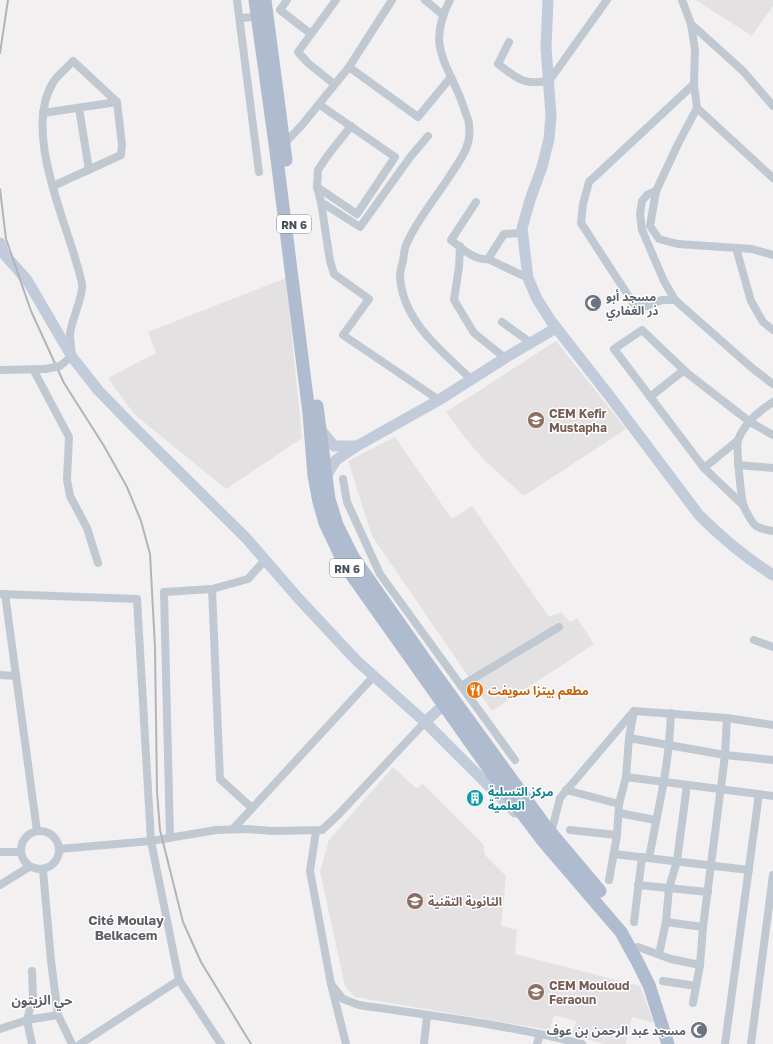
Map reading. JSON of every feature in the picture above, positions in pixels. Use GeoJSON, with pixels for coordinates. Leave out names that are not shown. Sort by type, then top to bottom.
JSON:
{"type":"FeatureCollection","features":[{"type":"Feature","properties":{"kind":"main road","name":"RN 6"},"geometry":{"type":"LineString","coordinates":[[255,0],[279,141],[320,430],[325,453],[329,500],[337,525],[353,557],[448,701],[499,783],[547,837],[606,899],[633,936],[646,962],[675,1044]]}},
{"type":"Feature","properties":{"kind":"main road","name":"RN 6"},"geometry":{"type":"LineString","coordinates":[[265,0],[308,405],[325,453],[314,476],[319,502],[332,540],[353,577],[448,701],[496,757],[547,837],[621,932],[649,985],[668,1044]]}},
{"type":"Feature","properties":{"kind":"street"},"geometry":{"type":"LineString","coordinates":[[237,0],[259,172]]}},
{"type":"Feature","properties":{"kind":"street"},"geometry":{"type":"LineString","coordinates":[[287,0],[280,10],[311,34]]}},
{"type":"Feature","properties":{"kind":"street"},"geometry":{"type":"LineString","coordinates":[[334,84],[308,63],[298,52],[336,0]]}},
{"type":"Feature","properties":{"kind":"street"},"geometry":{"type":"LineString","coordinates":[[279,141],[320,105],[334,84],[349,67],[392,0]]}},
{"type":"Feature","properties":{"kind":"street"},"geometry":{"type":"LineString","coordinates":[[426,0],[443,15]]}},
{"type":"Feature","properties":{"kind":"street"},"geometry":{"type":"LineString","coordinates":[[450,0],[443,15],[438,33],[441,56],[460,95],[469,125],[467,148],[445,183],[421,216],[406,245],[400,275],[404,294],[416,322],[437,346],[472,380]]}},
{"type":"Feature","properties":{"kind":"street"},"geometry":{"type":"LineString","coordinates":[[548,0],[546,47],[552,116],[549,138],[542,167],[522,228],[528,278],[537,299],[556,328],[699,515],[716,533],[773,575]]}},
{"type":"Feature","properties":{"kind":"street"},"geometry":{"type":"LineString","coordinates":[[509,42],[498,64],[522,82],[537,83],[549,81],[607,0]]}},
{"type":"Feature","properties":{"kind":"street"},"geometry":{"type":"LineString","coordinates":[[682,0],[691,24],[695,50],[694,84],[698,108],[773,178]]}},
{"type":"Feature","properties":{"kind":"street"},"geometry":{"type":"LineString","coordinates":[[240,18],[257,17]]}},
{"type":"Feature","properties":{"kind":"street"},"geometry":{"type":"LineString","coordinates":[[691,24],[743,71],[773,106]]}},
{"type":"Feature","properties":{"kind":"street"},"geometry":{"type":"LineString","coordinates":[[0,370],[45,369],[60,366],[69,359],[70,333],[83,286],[49,175],[43,143],[43,113],[48,94],[54,81],[73,61],[117,102],[122,155],[53,186]]}},
{"type":"Feature","properties":{"kind":"street"},"geometry":{"type":"LineString","coordinates":[[349,67],[418,117],[451,77]]}},
{"type":"Feature","properties":{"kind":"street"},"geometry":{"type":"LineString","coordinates":[[675,300],[662,300],[647,306],[633,303],[581,223],[583,204],[588,182],[694,84]]}},
{"type":"Feature","properties":{"kind":"street"},"geometry":{"type":"LineString","coordinates":[[43,113],[117,102]]}},
{"type":"Feature","properties":{"kind":"street"},"geometry":{"type":"LineString","coordinates":[[317,187],[357,214],[395,157],[320,105]]}},
{"type":"Feature","properties":{"kind":"street"},"geometry":{"type":"LineString","coordinates":[[79,108],[90,170]]}},
{"type":"Feature","properties":{"kind":"street"},"geometry":{"type":"LineString","coordinates":[[698,108],[678,144],[656,191],[650,226],[659,239],[678,244],[752,249],[773,255]]}},
{"type":"Feature","properties":{"kind":"street"},"geometry":{"type":"LineString","coordinates":[[351,126],[328,154],[318,170],[317,187],[321,202],[330,261],[334,274],[369,299],[343,335],[439,400]]}},
{"type":"Feature","properties":{"kind":"street"},"geometry":{"type":"LineString","coordinates":[[321,202],[360,227],[411,156],[428,136]]}},
{"type":"Feature","properties":{"kind":"street"},"geometry":{"type":"LineString","coordinates":[[656,191],[646,195],[642,201],[640,214],[642,230],[664,281],[675,300],[752,368],[773,384]]}},
{"type":"Feature","properties":{"kind":"street"},"geometry":{"type":"LineString","coordinates":[[476,202],[451,240],[482,260],[488,259],[528,278]]}},
{"type":"Feature","properties":{"kind":"street"},"geometry":{"type":"LineString","coordinates":[[488,259],[504,234],[522,234]]}},
{"type":"Feature","properties":{"kind":"street"},"geometry":{"type":"LineString","coordinates":[[0,243],[4,254],[27,280],[69,359],[114,407],[246,538],[298,599],[356,660],[425,722],[547,837],[560,798],[634,711]]}},
{"type":"Feature","properties":{"kind":"street"},"geometry":{"type":"LineString","coordinates":[[460,246],[459,267],[454,300],[474,333],[505,358]]}},
{"type":"Feature","properties":{"kind":"street"},"geometry":{"type":"LineString","coordinates":[[736,248],[751,301],[763,322],[773,330]]}},
{"type":"Feature","properties":{"kind":"street"},"geometry":{"type":"LineString","coordinates":[[502,322],[531,343]]}},
{"type":"Feature","properties":{"kind":"street"},"geometry":{"type":"LineString","coordinates":[[325,453],[357,446],[439,400],[556,328]]}},
{"type":"Feature","properties":{"kind":"street"},"geometry":{"type":"LineString","coordinates":[[773,435],[750,422],[684,370],[642,330],[614,350],[704,468],[744,506],[754,525],[773,531]]}},
{"type":"Feature","properties":{"kind":"street"},"geometry":{"type":"LineString","coordinates":[[33,369],[68,437],[67,480],[70,496],[87,528],[98,563]]}},
{"type":"Feature","properties":{"kind":"street"},"geometry":{"type":"LineString","coordinates":[[650,397],[684,370]]}},
{"type":"Feature","properties":{"kind":"street"},"geometry":{"type":"LineString","coordinates":[[704,468],[738,441],[750,422],[762,409],[773,402]]}},
{"type":"Feature","properties":{"kind":"street"},"geometry":{"type":"LineString","coordinates":[[738,441],[738,465],[744,506]]}},
{"type":"Feature","properties":{"kind":"street"},"geometry":{"type":"LineString","coordinates":[[738,465],[773,468]]}},
{"type":"Feature","properties":{"kind":"street"},"geometry":{"type":"LineString","coordinates":[[343,478],[347,502],[380,574],[515,760]]}},
{"type":"Feature","properties":{"kind":"street"},"geometry":{"type":"LineString","coordinates":[[170,838],[164,592],[212,589],[248,579],[265,560]]}},
{"type":"Feature","properties":{"kind":"street"},"geometry":{"type":"LineString","coordinates":[[212,589],[220,779],[252,808]]}},
{"type":"Feature","properties":{"kind":"street"},"geometry":{"type":"LineString","coordinates":[[37,831],[16,676],[3,594],[137,599],[151,841],[179,980],[221,1044]]}},
{"type":"Feature","properties":{"kind":"street"},"geometry":{"type":"LineString","coordinates":[[461,686],[559,627]]}},
{"type":"Feature","properties":{"kind":"street"},"geometry":{"type":"LineString","coordinates":[[754,640],[773,647]]}},
{"type":"Feature","properties":{"kind":"street"},"geometry":{"type":"LineString","coordinates":[[0,675],[16,676]]}},
{"type":"Feature","properties":{"kind":"street"},"geometry":{"type":"LineString","coordinates":[[233,829],[374,676]]}},
{"type":"Feature","properties":{"kind":"street"},"geometry":{"type":"LineString","coordinates":[[59,849],[151,841],[216,830],[322,830],[339,814],[425,722],[448,701]]}},
{"type":"Feature","properties":{"kind":"street"},"geometry":{"type":"LineString","coordinates":[[634,711],[727,718],[773,725]]}},
{"type":"Feature","properties":{"kind":"street"},"geometry":{"type":"LineString","coordinates":[[609,880],[614,854],[619,804],[626,777],[629,738],[634,711]]}},
{"type":"Feature","properties":{"kind":"street"},"geometry":{"type":"LineString","coordinates":[[634,922],[638,885],[664,781],[669,745],[671,713]]}},
{"type":"Feature","properties":{"kind":"street"},"geometry":{"type":"LineString","coordinates":[[693,1002],[700,965],[703,927],[725,755],[727,718]]}},
{"type":"Feature","properties":{"kind":"street"},"geometry":{"type":"LineString","coordinates":[[629,738],[725,755],[773,760]]}},
{"type":"Feature","properties":{"kind":"street"},"geometry":{"type":"LineString","coordinates":[[496,757],[507,750]]}},
{"type":"Feature","properties":{"kind":"street"},"geometry":{"type":"LineString","coordinates":[[626,777],[721,788],[773,796]]}},
{"type":"Feature","properties":{"kind":"street"},"geometry":{"type":"LineString","coordinates":[[659,954],[666,922],[669,888],[677,861],[687,784]]}},
{"type":"Feature","properties":{"kind":"street"},"geometry":{"type":"LineString","coordinates":[[566,790],[619,804]]}},
{"type":"Feature","properties":{"kind":"street"},"geometry":{"type":"LineString","coordinates":[[725,1044],[759,794]]}},
{"type":"Feature","properties":{"kind":"street"},"geometry":{"type":"LineString","coordinates":[[619,813],[655,820]]}},
{"type":"Feature","properties":{"kind":"street"},"geometry":{"type":"LineString","coordinates":[[570,830],[616,835]]}},
{"type":"Feature","properties":{"kind":"street"},"geometry":{"type":"LineString","coordinates":[[37,831],[50,834],[54,838],[59,849],[59,855],[56,861],[52,866],[43,870],[29,867],[25,863],[20,852],[23,841],[27,836],[37,831]]}},
{"type":"Feature","properties":{"kind":"street"},"geometry":{"type":"LineString","coordinates":[[316,831],[310,871],[331,984],[346,1044]]}},
{"type":"Feature","properties":{"kind":"street"},"geometry":{"type":"LineString","coordinates":[[0,852],[20,852]]}},
{"type":"Feature","properties":{"kind":"street"},"geometry":{"type":"LineString","coordinates":[[614,854],[749,870]]}},
{"type":"Feature","properties":{"kind":"street"},"geometry":{"type":"LineString","coordinates":[[0,885],[29,867]]}},
{"type":"Feature","properties":{"kind":"street"},"geometry":{"type":"LineString","coordinates":[[43,870],[51,961],[58,1015],[72,1044]]}},
{"type":"Feature","properties":{"kind":"street"},"geometry":{"type":"LineString","coordinates":[[750,1044],[773,875]]}},
{"type":"Feature","properties":{"kind":"street"},"geometry":{"type":"LineString","coordinates":[[638,885],[708,892]]}},
{"type":"Feature","properties":{"kind":"street"},"geometry":{"type":"LineString","coordinates":[[666,922],[703,927]]}},
{"type":"Feature","properties":{"kind":"street"},"geometry":{"type":"LineString","coordinates":[[638,947],[671,959],[700,965]]}},
{"type":"Feature","properties":{"kind":"street"},"geometry":{"type":"LineString","coordinates":[[32,971],[33,997],[28,1020],[32,1044]]}},
{"type":"Feature","properties":{"kind":"street"},"geometry":{"type":"LineString","coordinates":[[80,1044],[179,980]]}},
{"type":"Feature","properties":{"kind":"street"},"geometry":{"type":"LineString","coordinates":[[662,981],[696,986]]}},
{"type":"Feature","properties":{"kind":"street"},"geometry":{"type":"LineString","coordinates":[[331,984],[343,998],[359,1005],[540,1034],[582,1044]]}},
{"type":"Feature","properties":{"kind":"street"},"geometry":{"type":"LineString","coordinates":[[0,1029],[28,1020],[58,1015]]}},
{"type":"Feature","properties":{"kind":"street"},"geometry":{"type":"LineString","coordinates":[[424,1044],[427,1016]]}},
{"type":"Feature","properties":{"kind":"street"},"geometry":{"type":"LineString","coordinates":[[537,1044],[540,1034]]}},
{"type":"Feature","properties":{"kind":"shaded area"},"geometry":{"type":"Polygon","coordinates":[[[696,0],[773,0],[773,6],[752,36],[696,0]]]}},
{"type":"Feature","properties":{"kind":"shaded area"},"geometry":{"type":"Polygon","coordinates":[[[286,278],[302,438],[226,489],[134,414],[108,378],[156,353],[148,332],[286,278]]]}},
{"type":"Feature","properties":{"kind":"shaded area","name":"CEM Kefir Mustapha"},"geometry":{"type":"Polygon","coordinates":[[[556,341],[626,429],[524,496],[486,462],[465,438],[446,412],[556,341]]]}},
{"type":"Feature","properties":{"kind":"shaded area"},"geometry":{"type":"Polygon","coordinates":[[[395,437],[452,519],[472,506],[549,617],[561,612],[570,622],[577,618],[594,644],[492,711],[372,536],[348,461],[395,437]]]}},
{"type":"Feature","properties":{"kind":"shaded area","name":"الثانوية التقنية"},"geometry":{"type":"Polygon","coordinates":[[[393,767],[416,788],[423,784],[483,844],[485,855],[506,876],[501,926],[517,930],[515,954],[640,986],[654,1023],[632,1017],[626,1044],[604,1044],[572,1035],[576,1021],[554,1015],[550,1030],[355,997],[345,986],[320,871],[329,840],[393,767]]]}},
{"type":"Feature","properties":{"kind":"railway"},"geometry":{"type":"LineString","coordinates":[[0,53],[8,0]]}},
{"type":"Feature","properties":{"kind":"railway"},"geometry":{"type":"LineString","coordinates":[[0,189],[6,239],[31,311],[64,383],[104,446],[127,487],[141,521],[150,554],[155,647],[157,792],[160,830],[183,922],[201,962],[251,1044]]}},
{"type":"Feature","properties":{"kind":"place","name":"مسجد أبو ذر الغفاري"},"geometry":{"type":"Point","coordinates":[593,303]}},
{"type":"Feature","properties":{"kind":"place","name":"CEM Kefir Mustapha"},"geometry":{"type":"Point","coordinates":[536,420]}},
{"type":"Feature","properties":{"kind":"place","name":"مطعم بيتزا سويفت"},"geometry":{"type":"Point","coordinates":[475,690]}},
{"type":"Feature","properties":{"kind":"place","name":"مركز التسلية العلمية"},"geometry":{"type":"Point","coordinates":[475,798]}},
{"type":"Feature","properties":{"kind":"place","name":"الثانوية التقنية"},"geometry":{"type":"Point","coordinates":[415,901]}},
{"type":"Feature","properties":{"kind":"place","name":"CEM Mouloud Feraoun"},"geometry":{"type":"Point","coordinates":[536,992]}},
{"type":"Feature","properties":{"kind":"place","name":"مسجد عبد الرحمن بن عوف"},"geometry":{"type":"Point","coordinates":[699,1030]}},
{"type":"Feature","properties":{"kind":"district","name":"Cité Moulay Belkacem"},"geometry":{"type":"Point","coordinates":[126,928]}},
{"type":"Feature","properties":{"kind":"district","name":"حي الزيتون"},"geometry":{"type":"Point","coordinates":[42,1000]}}]}
